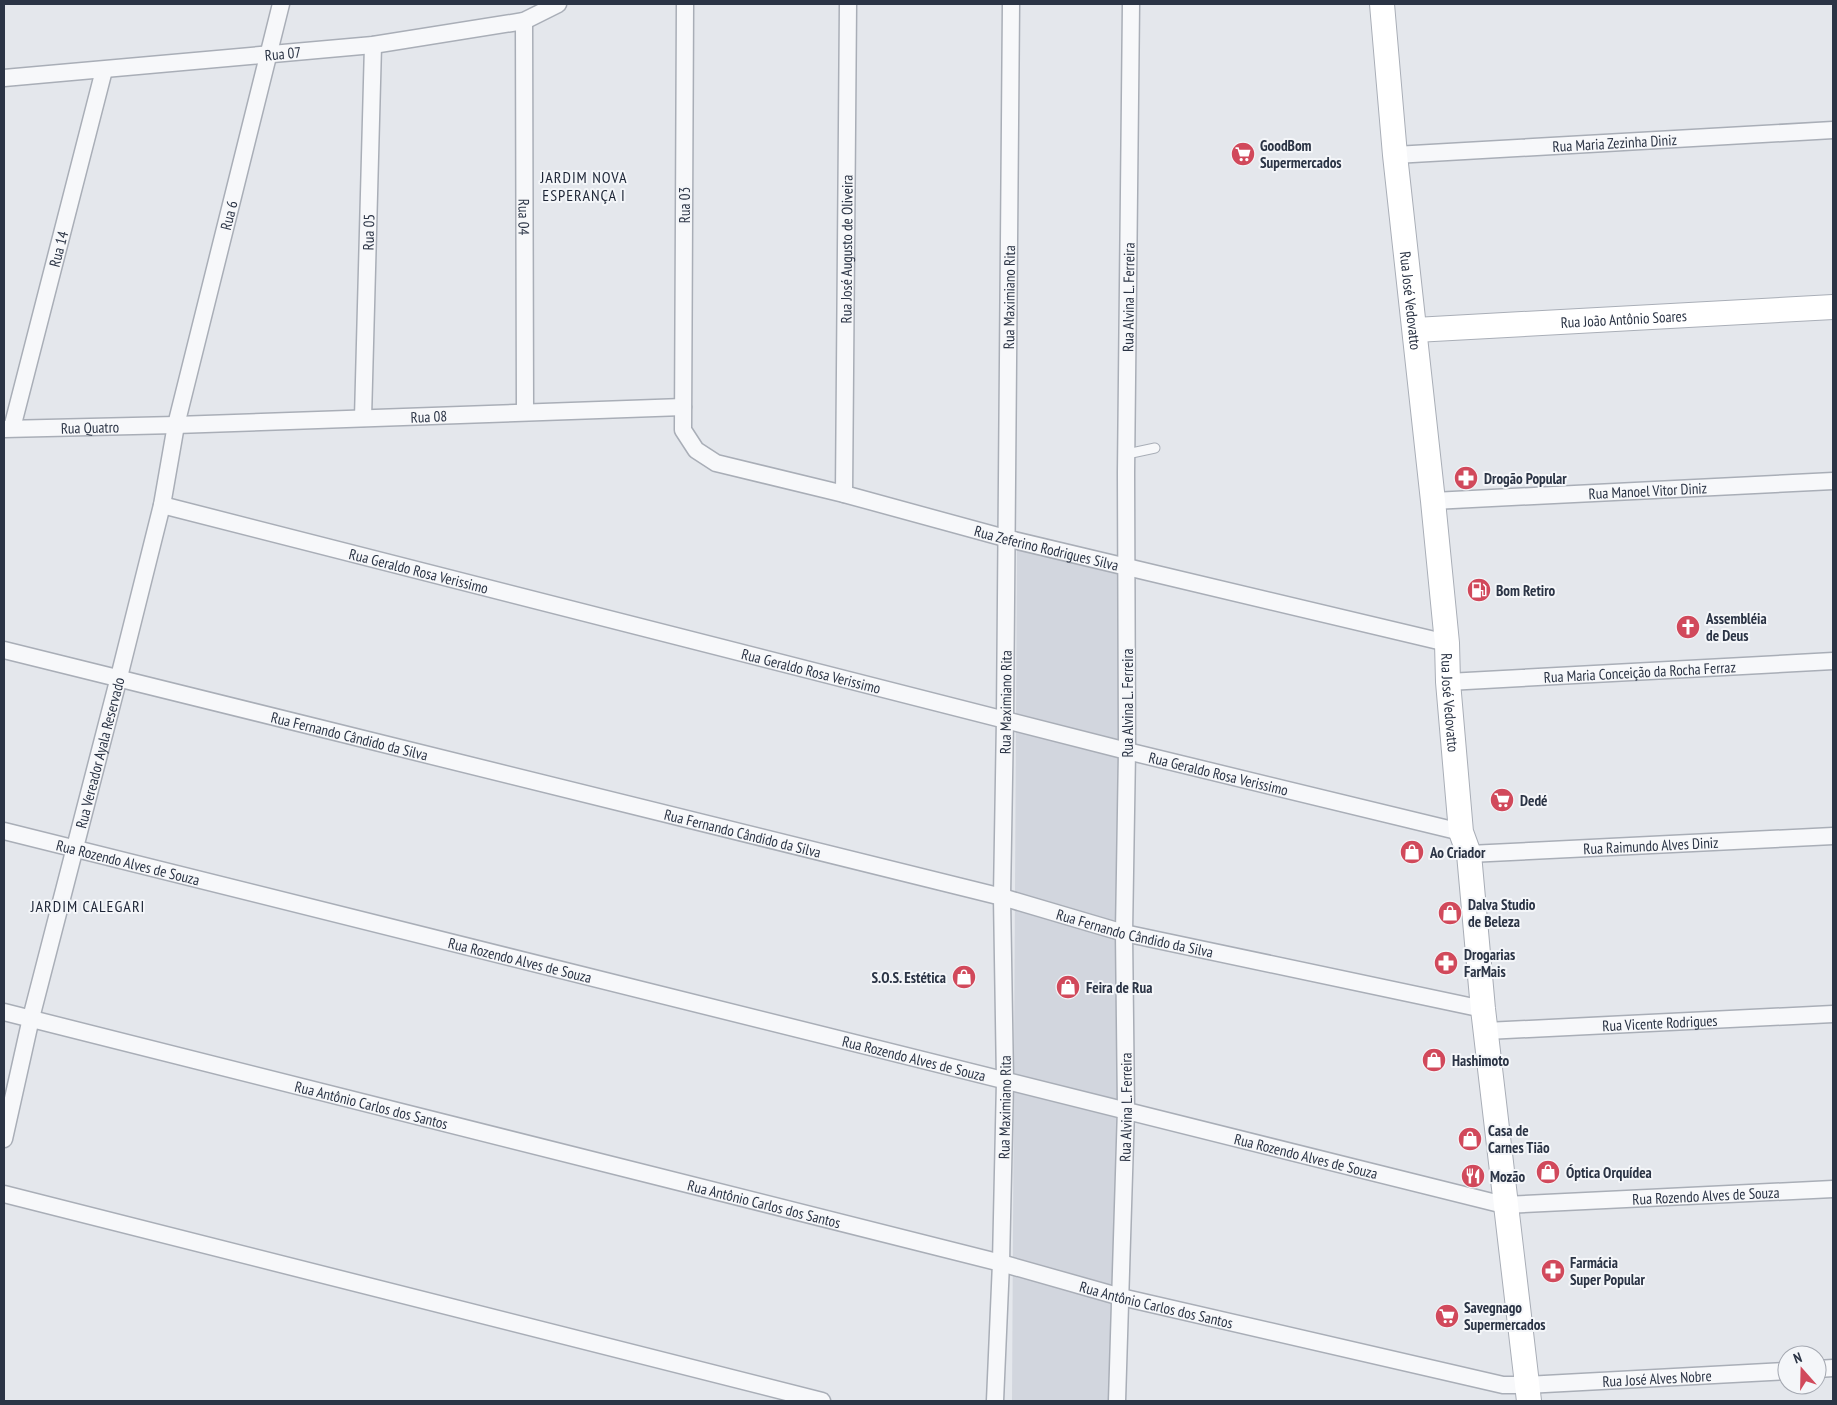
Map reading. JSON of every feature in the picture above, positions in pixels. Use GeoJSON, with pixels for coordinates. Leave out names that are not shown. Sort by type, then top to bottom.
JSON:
{"type":"FeatureCollection","features":[{"type":"Feature","properties":{"kind":"street","name":"Rua 6"},"geometry":{"type":"LineString","coordinates":[[176,425],[281,4]]}},
{"type":"Feature","properties":{"kind":"street","name":"Rua 07"},"geometry":{"type":"LineString","coordinates":[[4,78],[373,45],[524,21],[558,4]]}},
{"type":"Feature","properties":{"kind":"street","name":"Rua 03"},"geometry":{"type":"LineString","coordinates":[[683,407],[685,4]]}},
{"type":"Feature","properties":{"kind":"street","name":"Rua José Augusto de Oliveira"},"geometry":{"type":"LineString","coordinates":[[844,494],[848,4]]}},
{"type":"Feature","properties":{"kind":"street","name":"Rua Maximiano Rita"},"geometry":{"type":"LineString","coordinates":[[995,1401],[1001,1263],[1005,1081],[1002,897],[1011,4]]}},
{"type":"Feature","properties":{"kind":"street","name":"Rua Alvina L. Ferreira"},"geometry":{"type":"LineString","coordinates":[[1117,1401],[1126,1109],[1124,933],[1127,751],[1127,454],[1131,4]]}},
{"type":"Feature","properties":{"kind":"street","name":"Rua José Vedovatto"},"geometry":{"type":"LineString","coordinates":[[1382,4],[1395,155],[1447,644],[1448,682],[1461,832],[1469,854],[1504,1205],[1527,1393]]}},
{"type":"Feature","properties":{"kind":"street","name":"Rua 04"},"geometry":{"type":"LineString","coordinates":[[524,21],[526,412]]}},
{"type":"Feature","properties":{"kind":"street","name":"Rua 05"},"geometry":{"type":"LineString","coordinates":[[363,418],[373,45]]}},
{"type":"Feature","properties":{"kind":"street","name":"Rua 14"},"geometry":{"type":"LineString","coordinates":[[8,428],[104,70]]}},
{"type":"Feature","properties":{"kind":"street","name":"Rua Maria Zezinha Diniz"},"geometry":{"type":"LineString","coordinates":[[1395,155],[1833,130]]}},
{"type":"Feature","properties":{"kind":"street","name":"Rua João Antônio Soares"},"geometry":{"type":"LineString","coordinates":[[1415,330],[1833,307]]}},
{"type":"Feature","properties":{"kind":"street","name":"Rua 08"},"geometry":{"type":"LineString","coordinates":[[176,425],[683,407]]}},
{"type":"Feature","properties":{"kind":"street","name":"Rua Zeferino Rodrigues Silva"},"geometry":{"type":"LineString","coordinates":[[683,407],[683,430],[696,450],[716,462],[844,494],[1005,538],[1447,644]]}},
{"type":"Feature","properties":{"kind":"street","name":"Rua Quatro"},"geometry":{"type":"LineString","coordinates":[[8,428],[176,425]]}},
{"type":"Feature","properties":{"kind":"street","name":"Rua Vereador Ayala Reservado"},"geometry":{"type":"LineString","coordinates":[[4,1139],[31,1018],[162,505],[176,425]]}},
{"type":"Feature","properties":{"kind":"street","name":"Rua Manoel Vitor Diniz"},"geometry":{"type":"LineString","coordinates":[[1433,501],[1833,482]]}},
{"type":"Feature","properties":{"kind":"street","name":"Rua Geraldo Rosa Verissimo"},"geometry":{"type":"LineString","coordinates":[[162,505],[1127,751],[1461,832]]}},
{"type":"Feature","properties":{"kind":"street","name":"Rua Fernando Cândido da Silva"},"geometry":{"type":"LineString","coordinates":[[4,650],[1002,897],[1124,933],[1485,1020]]}},
{"type":"Feature","properties":{"kind":"street","name":"Rua Maria Conceição da Rocha Ferraz"},"geometry":{"type":"LineString","coordinates":[[1448,682],[1833,661]]}},
{"type":"Feature","properties":{"kind":"street","name":"Rua Rozendo Alves de Souza"},"geometry":{"type":"LineString","coordinates":[[4,831],[1005,1081],[1126,1109],[1504,1205],[1833,1189]]}},
{"type":"Feature","properties":{"kind":"street","name":"Rua Raimundo Alves Diniz"},"geometry":{"type":"LineString","coordinates":[[1469,854],[1833,836]]}},
{"type":"Feature","properties":{"kind":"street","name":"Rua Antônio Carlos dos Santos"},"geometry":{"type":"LineString","coordinates":[[4,1012],[1001,1263],[1121,1297],[1503,1385],[1527,1393]]}},
{"type":"Feature","properties":{"kind":"street","name":"Rua Vicente Rodrigues"},"geometry":{"type":"LineString","coordinates":[[1485,1020],[1833,1014]]}},
{"type":"Feature","properties":{"kind":"street"},"geometry":{"type":"LineString","coordinates":[[4,1194],[822,1401]]}},
{"type":"Feature","properties":{"kind":"street","name":"Rua José Alves Nobre"},"geometry":{"type":"LineString","coordinates":[[1527,1393],[1777,1372]]}},
{"type":"Feature","properties":{"kind":"lane"},"geometry":{"type":"LineString","coordinates":[[1127,454],[1155,448]]}},
{"type":"Feature","properties":{"kind":"shaded area","name":"Feira de Rua"},"geometry":{"type":"Polygon","coordinates":[[[1017,548],[1127,573],[1116,1401],[1012,1401],[1017,548]]]}},
{"type":"Feature","properties":{"kind":"place","name":"GoodBom Supermercados"},"geometry":{"type":"Point","coordinates":[1243,154]}},
{"type":"Feature","properties":{"kind":"place","name":"Drogão Popular"},"geometry":{"type":"Point","coordinates":[1466,478]}},
{"type":"Feature","properties":{"kind":"place","name":"Bom Retiro"},"geometry":{"type":"Point","coordinates":[1479,590]}},
{"type":"Feature","properties":{"kind":"place","name":"Assembléia de Deus"},"geometry":{"type":"Point","coordinates":[1688,627]}},
{"type":"Feature","properties":{"kind":"place","name":"Dedé"},"geometry":{"type":"Point","coordinates":[1502,800]}},
{"type":"Feature","properties":{"kind":"place","name":"Ao Criador"},"geometry":{"type":"Point","coordinates":[1412,852]}},
{"type":"Feature","properties":{"kind":"place","name":"Dalva Studio de Beleza"},"geometry":{"type":"Point","coordinates":[1450,913]}},
{"type":"Feature","properties":{"kind":"place","name":"Drogarias FarMais"},"geometry":{"type":"Point","coordinates":[1446,963]}},
{"type":"Feature","properties":{"kind":"place","name":"S.O.S. Estética"},"geometry":{"type":"Point","coordinates":[964,977]}},
{"type":"Feature","properties":{"kind":"place","name":"Feira de Rua"},"geometry":{"type":"Point","coordinates":[1068,987]}},
{"type":"Feature","properties":{"kind":"place","name":"Hashimoto"},"geometry":{"type":"Point","coordinates":[1434,1060]}},
{"type":"Feature","properties":{"kind":"place","name":"Casa de Carnes Tião"},"geometry":{"type":"Point","coordinates":[1470,1139]}},
{"type":"Feature","properties":{"kind":"place","name":"Óptica Orquídea"},"geometry":{"type":"Point","coordinates":[1548,1172]}},
{"type":"Feature","properties":{"kind":"place","name":"Mozão"},"geometry":{"type":"Point","coordinates":[1473,1176]}},
{"type":"Feature","properties":{"kind":"place","name":"Farmácia Super Popular"},"geometry":{"type":"Point","coordinates":[1553,1271]}},
{"type":"Feature","properties":{"kind":"place","name":"Savegnago Supermercados"},"geometry":{"type":"Point","coordinates":[1447,1316]}},
{"type":"Feature","properties":{"kind":"district","name":"JARDIM NOVA ESPERANÇA I"},"geometry":{"type":"Point","coordinates":[584,186]}},
{"type":"Feature","properties":{"kind":"district","name":"JARDIM CALEGARI"},"geometry":{"type":"Point","coordinates":[88,906]}}]}
